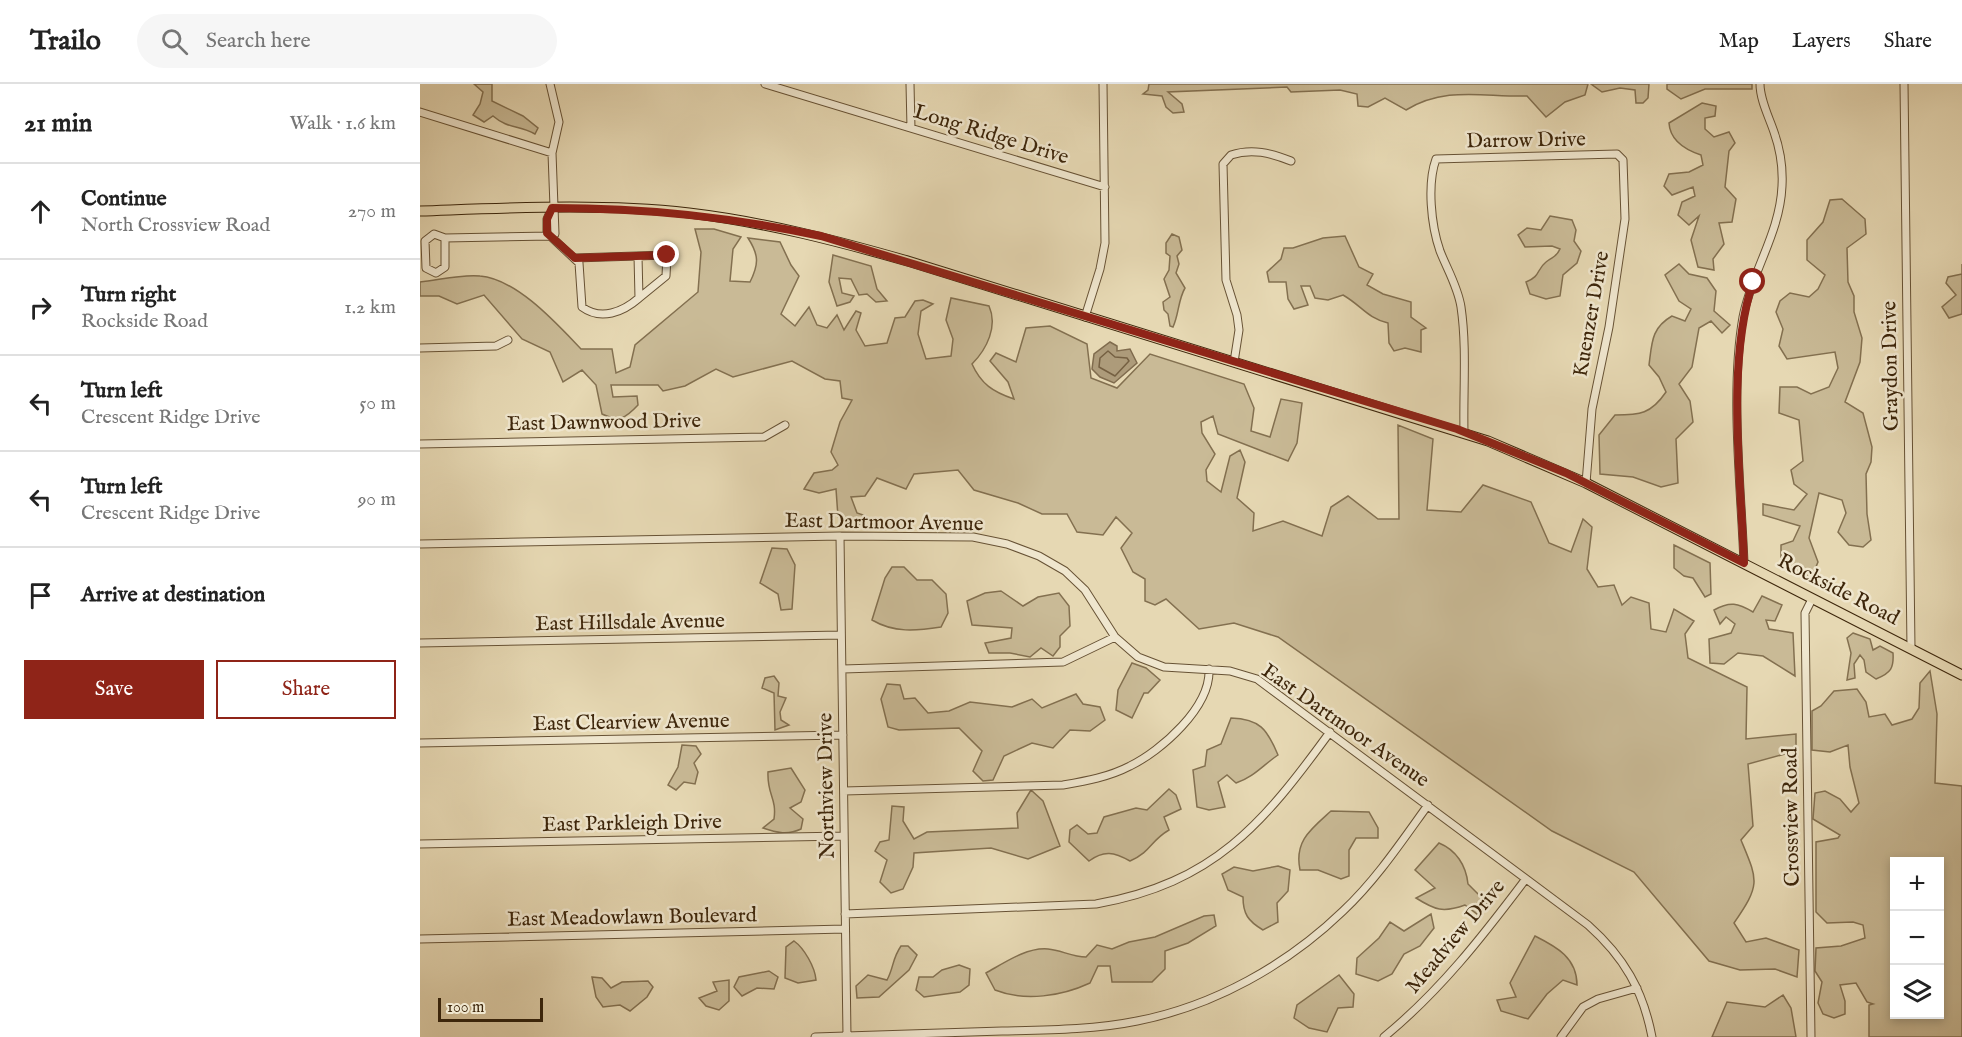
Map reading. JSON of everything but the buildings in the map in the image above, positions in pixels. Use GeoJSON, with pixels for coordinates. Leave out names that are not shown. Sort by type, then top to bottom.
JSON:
{"type":"FeatureCollection","features":[{"type":"Feature","properties":{"kind":"main road","name":"Rockside Road"},"geometry":{"type":"LineString","coordinates":[[420,211],[552,208],[687,213],[756,222],[821,236],[1464,432],[1586,483],[1962,675]]}},
{"type":"Feature","properties":{"kind":"street"},"geometry":{"type":"LineString","coordinates":[[445,238],[445,267],[442,272],[431,272],[426,268],[423,254],[425,240],[434,234],[445,238],[550,236],[555,234],[556,219],[552,208],[552,153],[559,122],[550,84]]}},
{"type":"Feature","properties":{"kind":"street","name":"Long Ridge Drive"},"geometry":{"type":"LineString","coordinates":[[765,84],[787,87],[911,128],[1105,187]]}},
{"type":"Feature","properties":{"kind":"street"},"geometry":{"type":"LineString","coordinates":[[910,84],[911,128]]}},
{"type":"Feature","properties":{"kind":"street"},"geometry":{"type":"LineString","coordinates":[[1085,317],[1103,257],[1105,187],[1103,84]]}},
{"type":"Feature","properties":{"kind":"street"},"geometry":{"type":"LineString","coordinates":[[1744,563],[1739,445],[1741,334],[1748,298],[1774,232],[1782,185],[1782,168],[1775,134],[1760,84]]}},
{"type":"Feature","properties":{"kind":"street","name":"Graydon Drive"},"geometry":{"type":"LineString","coordinates":[[1904,84],[1911,648]]}},
{"type":"Feature","properties":{"kind":"street"},"geometry":{"type":"LineString","coordinates":[[420,112],[552,153]]}},
{"type":"Feature","properties":{"kind":"street"},"geometry":{"type":"LineString","coordinates":[[1234,362],[1239,330],[1237,315],[1226,280],[1223,164],[1231,155],[1246,152],[1269,153],[1291,161]]}},
{"type":"Feature","properties":{"kind":"street","name":"Darrow Drive"},"geometry":{"type":"LineString","coordinates":[[1464,432],[1462,323],[1460,304],[1437,242],[1433,169],[1436,159],[1617,154]]}},
{"type":"Feature","properties":{"kind":"street","name":"Kuenzer Drive"},"geometry":{"type":"LineString","coordinates":[[1586,483],[1592,409],[1609,327],[1625,219],[1623,160],[1617,154]]}},
{"type":"Feature","properties":{"kind":"street"},"geometry":{"type":"LineString","coordinates":[[550,236],[579,263],[582,307],[589,312],[609,314],[624,310],[666,276],[667,255],[575,258]]}},
{"type":"Feature","properties":{"kind":"street"},"geometry":{"type":"LineString","coordinates":[[638,256],[639,298]]}},
{"type":"Feature","properties":{"kind":"street"},"geometry":{"type":"LineString","coordinates":[[420,348],[496,346],[508,340]]}},
{"type":"Feature","properties":{"kind":"street","name":"East Dawnwood Drive"},"geometry":{"type":"LineString","coordinates":[[420,444],[764,437],[785,425]]}},
{"type":"Feature","properties":{"kind":"street","name":"East Dartmoor Avenue"},"geometry":{"type":"LineString","coordinates":[[420,544],[840,536],[973,537],[1007,544],[1039,556],[1065,571],[1085,590],[1114,637],[1138,657],[1164,667],[1230,671],[1257,679],[1588,926],[1613,947],[1637,988],[1652,1037]]}},
{"type":"Feature","properties":{"kind":"street","name":"Northview Drive"},"geometry":{"type":"LineString","coordinates":[[840,536],[847,1036]]}},
{"type":"Feature","properties":{"kind":"street","name":"Crossview Road"},"geometry":{"type":"LineString","coordinates":[[1811,1037],[1805,613],[1812,599]]}},
{"type":"Feature","properties":{"kind":"street","name":"East Hillsdale Avenue"},"geometry":{"type":"LineString","coordinates":[[420,644],[841,636]]}},
{"type":"Feature","properties":{"kind":"street"},"geometry":{"type":"LineString","coordinates":[[843,669],[1063,662],[1114,637]]}},
{"type":"Feature","properties":{"kind":"street"},"geometry":{"type":"LineString","coordinates":[[844,791],[1063,785],[1097,779],[1129,767],[1153,753],[1175,732],[1193,712],[1205,693],[1209,669]]}},
{"type":"Feature","properties":{"kind":"street"},"geometry":{"type":"LineString","coordinates":[[845,914],[1073,906],[1119,900],[1162,886],[1194,870],[1245,836],[1270,810],[1330,732]]}},
{"type":"Feature","properties":{"kind":"street","name":"East Clearview Avenue"},"geometry":{"type":"LineString","coordinates":[[420,743],[843,735]]}},
{"type":"Feature","properties":{"kind":"street"},"geometry":{"type":"LineString","coordinates":[[816,1037],[1084,1029],[1138,1021],[1186,1008],[1255,977],[1305,944],[1344,910],[1379,871],[1428,805]]}},
{"type":"Feature","properties":{"kind":"street","name":"East Parkleigh Drive"},"geometry":{"type":"LineString","coordinates":[[420,844],[844,836]]}},
{"type":"Feature","properties":{"kind":"street","name":"Meadview Drive"},"geometry":{"type":"LineString","coordinates":[[1384,1037],[1421,1006],[1474,948],[1526,880]]}},
{"type":"Feature","properties":{"kind":"street","name":"East Meadowlawn Boulevard"},"geometry":{"type":"LineString","coordinates":[[420,939],[845,929]]}},
{"type":"Feature","properties":{"kind":"street"},"geometry":{"type":"LineString","coordinates":[[1561,1037],[1583,1007],[1598,999],[1637,988]]}},
{"type":"Feature","properties":{"kind":"shaded area"},"geometry":{"type":"Polygon","coordinates":[[[474,84],[492,84],[492,101],[523,116],[538,128],[535,134],[504,123],[493,116],[484,122],[473,115],[480,104],[483,92],[474,84]]]}},
{"type":"Feature","properties":{"kind":"shaded area"},"geometry":{"type":"Polygon","coordinates":[[[1149,84],[1588,84],[1585,95],[1565,102],[1546,117],[1527,96],[1450,95],[1435,98],[1406,110],[1385,98],[1368,107],[1358,106],[1357,94],[1340,90],[1291,92],[1287,87],[1168,92],[1182,104],[1184,112],[1173,113],[1166,107],[1162,96],[1143,94],[1148,90],[1149,84]]]}},
{"type":"Feature","properties":{"kind":"shaded area"},"geometry":{"type":"Polygon","coordinates":[[[1591,84],[1649,84],[1648,98],[1643,103],[1636,103],[1635,90],[1620,88],[1602,92],[1591,84]]]}},
{"type":"Feature","properties":{"kind":"shaded area"},"geometry":{"type":"Polygon","coordinates":[[[1667,84],[1752,84],[1752,89],[1705,89],[1681,99],[1667,89],[1667,84]]]}},
{"type":"Feature","properties":{"kind":"shaded area"},"geometry":{"type":"Polygon","coordinates":[[[1702,103],[1716,106],[1715,116],[1705,118],[1705,129],[1714,137],[1729,132],[1735,143],[1729,151],[1725,187],[1736,199],[1732,222],[1719,223],[1724,244],[1713,259],[1714,270],[1698,267],[1691,240],[1699,216],[1689,225],[1678,215],[1682,202],[1695,196],[1693,187],[1672,195],[1664,186],[1669,174],[1689,172],[1703,165],[1701,155],[1676,140],[1669,123],[1702,103]]]}},
{"type":"Feature","properties":{"kind":"shaded area"},"geometry":{"type":"Polygon","coordinates":[[[1842,199],[1865,219],[1866,234],[1847,248],[1848,282],[1854,296],[1854,312],[1862,338],[1860,362],[1845,402],[1863,413],[1872,447],[1871,462],[1866,474],[1867,514],[1871,540],[1863,547],[1849,545],[1838,532],[1846,513],[1842,500],[1819,493],[1809,538],[1818,562],[1813,574],[1799,576],[1781,563],[1781,545],[1793,541],[1800,526],[1763,515],[1763,504],[1794,510],[1807,494],[1794,484],[1791,470],[1803,461],[1799,420],[1779,413],[1780,387],[1797,387],[1811,394],[1829,387],[1838,368],[1835,352],[1787,359],[1779,346],[1783,329],[1776,312],[1780,301],[1790,293],[1809,297],[1818,289],[1825,275],[1807,260],[1807,240],[1823,222],[1830,200],[1842,199]]]}},
{"type":"Feature","properties":{"kind":"shaded area"},"geometry":{"type":"Polygon","coordinates":[[[1550,216],[1572,220],[1576,230],[1574,241],[1581,251],[1577,263],[1563,275],[1560,296],[1546,299],[1530,294],[1526,282],[1534,277],[1560,249],[1552,246],[1525,247],[1518,235],[1527,228],[1541,230],[1550,216]]]}},
{"type":"Feature","properties":{"kind":"shaded area"},"geometry":{"type":"Polygon","coordinates":[[[695,229],[714,229],[741,237],[733,249],[730,281],[750,282],[753,276],[756,255],[748,238],[780,242],[799,276],[781,314],[795,326],[809,307],[817,325],[827,328],[837,315],[844,330],[856,311],[861,313],[856,330],[865,346],[887,343],[895,318],[905,317],[915,301],[923,300],[933,304],[921,311],[918,334],[926,359],[951,356],[953,339],[946,320],[951,298],[989,306],[992,321],[990,337],[972,364],[979,377],[988,386],[1014,399],[1008,382],[990,361],[996,353],[1016,362],[1026,328],[1050,326],[1087,344],[1091,378],[1117,388],[1150,354],[1244,384],[1254,408],[1251,431],[1270,437],[1281,399],[1302,403],[1297,443],[1288,461],[1218,434],[1213,416],[1201,422],[1202,433],[1215,454],[1206,470],[1207,481],[1221,492],[1230,456],[1240,450],[1245,462],[1237,498],[1254,513],[1253,531],[1283,521],[1322,536],[1331,507],[1348,496],[1378,519],[1399,519],[1398,425],[1433,439],[1427,510],[1461,512],[1483,485],[1531,502],[1549,543],[1571,552],[1583,519],[1592,527],[1587,569],[1598,587],[1614,585],[1622,605],[1631,597],[1649,603],[1651,629],[1666,632],[1674,609],[1694,621],[1685,634],[1688,658],[1747,687],[1746,739],[1796,734],[1796,751],[1748,764],[1753,826],[1741,840],[1751,865],[1754,882],[1749,899],[1734,923],[1746,942],[1766,938],[1799,950],[1797,977],[1775,969],[1740,970],[1709,961],[1634,872],[1552,831],[1278,637],[1234,623],[1199,629],[1166,599],[1155,605],[1145,601],[1145,579],[1133,572],[1121,548],[1132,533],[1116,517],[1103,535],[1077,532],[1067,514],[1042,514],[1018,503],[974,490],[958,470],[914,474],[906,489],[877,478],[865,496],[851,497],[857,513],[866,516],[863,523],[852,528],[838,517],[836,489],[819,493],[804,489],[814,473],[832,470],[838,465],[831,452],[840,422],[852,400],[842,398],[840,381],[825,379],[792,361],[733,377],[716,369],[685,386],[663,391],[658,385],[611,385],[613,397],[637,396],[638,405],[622,418],[613,418],[602,414],[596,385],[582,370],[563,382],[550,352],[522,339],[484,295],[457,304],[439,296],[420,296],[420,282],[466,276],[494,279],[508,285],[535,304],[581,349],[612,349],[616,373],[630,367],[635,345],[698,292],[701,252],[695,229]]]}},
{"type":"Feature","properties":{"kind":"shaded area"},"geometry":{"type":"Polygon","coordinates":[[[1172,234],[1179,237],[1182,250],[1177,256],[1179,264],[1176,273],[1185,288],[1173,327],[1170,326],[1163,302],[1170,297],[1164,279],[1169,270],[1170,256],[1166,253],[1166,243],[1172,234]]]}},
{"type":"Feature","properties":{"kind":"shaded area"},"geometry":{"type":"Polygon","coordinates":[[[1345,236],[1359,267],[1373,274],[1367,285],[1383,294],[1411,302],[1411,317],[1426,328],[1421,330],[1421,352],[1405,348],[1394,351],[1389,343],[1388,323],[1370,315],[1343,295],[1328,300],[1315,298],[1310,286],[1301,286],[1308,305],[1294,309],[1288,299],[1286,282],[1269,282],[1267,272],[1281,259],[1284,248],[1293,248],[1323,238],[1345,236]]]}},
{"type":"Feature","properties":{"kind":"shaded area"},"geometry":{"type":"Polygon","coordinates":[[[833,255],[871,266],[877,289],[887,301],[876,302],[867,294],[859,295],[851,279],[839,278],[842,293],[854,296],[850,302],[837,306],[829,282],[833,255]]]}},
{"type":"Feature","properties":{"kind":"shaded area"},"geometry":{"type":"Polygon","coordinates":[[[1679,264],[1689,274],[1707,278],[1716,291],[1714,311],[1730,325],[1722,333],[1711,321],[1699,328],[1692,367],[1679,384],[1690,401],[1693,422],[1676,439],[1678,483],[1661,487],[1633,477],[1600,474],[1599,435],[1615,415],[1644,412],[1655,405],[1666,392],[1659,377],[1649,365],[1656,331],[1672,316],[1685,321],[1691,309],[1679,301],[1665,275],[1679,264]]]}},
{"type":"Feature","properties":{"kind":"shaded area"},"geometry":{"type":"Polygon","coordinates":[[[1962,274],[1962,314],[1949,318],[1942,307],[1956,295],[1946,283],[1948,277],[1962,274]]]}},
{"type":"Feature","properties":{"kind":"shaded area"},"geometry":{"type":"Polygon","coordinates":[[[1674,545],[1710,563],[1711,594],[1705,597],[1693,578],[1684,576],[1674,568],[1674,545]]]}},
{"type":"Feature","properties":{"kind":"shaded area"},"geometry":{"type":"Polygon","coordinates":[[[772,548],[787,549],[795,565],[792,609],[781,610],[778,594],[760,583],[772,548]]]}},
{"type":"Feature","properties":{"kind":"shaded area"},"geometry":{"type":"Polygon","coordinates":[[[892,567],[904,567],[917,580],[932,580],[946,594],[948,613],[941,627],[905,630],[872,620],[885,578],[892,567]]]}},
{"type":"Feature","properties":{"kind":"shaded area"},"geometry":{"type":"Polygon","coordinates":[[[1001,591],[1023,606],[1038,597],[1059,593],[1069,606],[1070,626],[1060,636],[1060,647],[1053,656],[1041,648],[1030,657],[1010,653],[989,653],[985,643],[1011,638],[1012,628],[972,625],[967,601],[985,593],[1001,591]]]}},
{"type":"Feature","properties":{"kind":"shaded area"},"geometry":{"type":"Polygon","coordinates":[[[1762,596],[1782,605],[1775,621],[1766,620],[1769,629],[1793,633],[1795,676],[1763,656],[1738,653],[1724,664],[1710,663],[1709,639],[1731,633],[1735,624],[1726,617],[1720,624],[1714,610],[1734,604],[1753,612],[1762,596]]]}},
{"type":"Feature","properties":{"kind":"shaded area"},"geometry":{"type":"Polygon","coordinates":[[[1853,633],[1870,639],[1873,650],[1880,646],[1893,653],[1892,666],[1885,675],[1876,679],[1866,672],[1864,660],[1860,655],[1854,664],[1855,678],[1847,680],[1851,653],[1847,638],[1853,633]]]}},
{"type":"Feature","properties":{"kind":"shaded area"},"geometry":{"type":"Polygon","coordinates":[[[1132,663],[1146,668],[1160,680],[1148,693],[1144,693],[1132,718],[1116,710],[1118,690],[1132,663]]]}},
{"type":"Feature","properties":{"kind":"shaded area"},"geometry":{"type":"Polygon","coordinates":[[[1930,671],[1937,714],[1935,783],[1962,786],[1962,1037],[1869,1037],[1869,1005],[1873,1004],[1867,1002],[1856,983],[1840,985],[1845,1001],[1845,1014],[1834,1018],[1823,1014],[1818,1003],[1822,982],[1815,971],[1816,948],[1841,946],[1865,938],[1863,925],[1853,922],[1827,923],[1816,912],[1816,842],[1838,838],[1840,835],[1813,819],[1815,793],[1825,791],[1840,799],[1851,812],[1859,803],[1850,767],[1848,745],[1830,752],[1812,750],[1812,711],[1821,706],[1834,691],[1857,689],[1866,702],[1869,717],[1885,714],[1892,725],[1912,719],[1919,708],[1920,683],[1930,671]]]}},
{"type":"Feature","properties":{"kind":"shaded area"},"geometry":{"type":"Polygon","coordinates":[[[774,676],[779,683],[778,696],[786,698],[780,712],[781,720],[789,725],[775,730],[774,693],[762,688],[765,678],[774,676]]]}},
{"type":"Feature","properties":{"kind":"shaded area"},"geometry":{"type":"Polygon","coordinates":[[[887,684],[900,685],[904,699],[915,698],[928,713],[949,711],[970,702],[1012,707],[1032,699],[1042,708],[1076,694],[1083,704],[1100,707],[1105,720],[1090,731],[1070,730],[1053,748],[1032,743],[1004,756],[993,780],[983,781],[973,771],[982,751],[959,728],[899,730],[888,727],[881,699],[887,684]]]}},
{"type":"Feature","properties":{"kind":"shaded area"},"geometry":{"type":"Polygon","coordinates":[[[1231,718],[1256,723],[1266,732],[1278,755],[1253,774],[1236,783],[1227,775],[1218,782],[1225,807],[1209,810],[1197,807],[1193,770],[1205,766],[1207,750],[1221,744],[1231,718]]]}},
{"type":"Feature","properties":{"kind":"shaded area"},"geometry":{"type":"Polygon","coordinates":[[[682,745],[696,746],[701,754],[694,763],[698,772],[695,784],[684,782],[676,790],[668,785],[678,767],[682,745]]]}},
{"type":"Feature","properties":{"kind":"shaded area"},"geometry":{"type":"Polygon","coordinates":[[[791,768],[805,790],[801,802],[790,808],[803,819],[801,829],[782,833],[763,828],[774,819],[775,812],[768,772],[791,768]]]}},
{"type":"Feature","properties":{"kind":"shaded area"},"geometry":{"type":"Polygon","coordinates":[[[1169,789],[1176,795],[1181,809],[1164,817],[1169,830],[1147,850],[1130,861],[1114,854],[1104,854],[1089,861],[1069,842],[1070,830],[1077,825],[1088,834],[1097,833],[1104,817],[1136,808],[1147,810],[1169,789]]]}},
{"type":"Feature","properties":{"kind":"shaded area"},"geometry":{"type":"Polygon","coordinates":[[[1031,790],[1043,801],[1060,846],[1028,859],[991,848],[914,853],[913,867],[903,889],[891,893],[880,882],[887,860],[875,851],[880,842],[889,840],[892,806],[904,807],[903,821],[914,839],[927,832],[1018,828],[1017,813],[1031,790]]]}},
{"type":"Feature","properties":{"kind":"shaded area"},"geometry":{"type":"Polygon","coordinates":[[[1331,811],[1369,812],[1378,828],[1378,838],[1356,838],[1349,850],[1349,876],[1341,879],[1318,870],[1300,870],[1302,843],[1311,830],[1331,811]]]}},
{"type":"Feature","properties":{"kind":"shaded area"},"geometry":{"type":"Polygon","coordinates":[[[1439,843],[1455,854],[1465,871],[1468,884],[1489,905],[1477,914],[1465,905],[1451,909],[1439,909],[1416,898],[1435,888],[1415,870],[1439,843]]]}},
{"type":"Feature","properties":{"kind":"shaded area"},"geometry":{"type":"Polygon","coordinates":[[[1278,866],[1290,870],[1288,891],[1277,903],[1278,922],[1263,930],[1247,916],[1243,897],[1228,890],[1222,874],[1234,867],[1253,871],[1278,866]]]}},
{"type":"Feature","properties":{"kind":"shaded area"},"geometry":{"type":"Polygon","coordinates":[[[1431,914],[1434,928],[1420,946],[1404,954],[1392,974],[1378,981],[1356,974],[1357,958],[1379,938],[1390,922],[1404,931],[1431,914]]]}},
{"type":"Feature","properties":{"kind":"shaded area"},"geometry":{"type":"Polygon","coordinates":[[[1214,915],[1216,926],[1188,943],[1165,951],[1165,969],[1152,982],[1112,982],[1110,966],[1098,966],[1090,983],[1079,988],[1043,996],[1019,996],[995,990],[986,973],[1032,950],[1048,949],[1086,957],[1097,945],[1112,949],[1129,942],[1155,937],[1204,916],[1214,915]]]}},
{"type":"Feature","properties":{"kind":"shaded area"},"geometry":{"type":"Polygon","coordinates":[[[1535,936],[1558,949],[1570,961],[1574,968],[1577,985],[1563,980],[1547,994],[1528,1019],[1501,1011],[1497,1000],[1516,997],[1510,983],[1535,936]]]}},
{"type":"Feature","properties":{"kind":"shaded area"},"geometry":{"type":"Polygon","coordinates":[[[794,941],[808,958],[814,969],[816,980],[798,983],[785,978],[786,947],[794,941]]]}},
{"type":"Feature","properties":{"kind":"shaded area"},"geometry":{"type":"Polygon","coordinates":[[[901,946],[908,946],[917,955],[909,970],[879,997],[857,998],[856,986],[868,975],[887,980],[901,946]]]}},
{"type":"Feature","properties":{"kind":"shaded area"},"geometry":{"type":"Polygon","coordinates":[[[959,965],[970,969],[969,985],[960,992],[924,997],[916,990],[919,977],[933,977],[942,970],[959,965]]]}},
{"type":"Feature","properties":{"kind":"shaded area"},"geometry":{"type":"Polygon","coordinates":[[[769,971],[778,977],[774,989],[757,988],[742,996],[734,987],[739,977],[769,971]]]}},
{"type":"Feature","properties":{"kind":"shaded area"},"geometry":{"type":"Polygon","coordinates":[[[1339,975],[1354,994],[1353,1007],[1338,1008],[1327,1032],[1309,1028],[1294,1018],[1297,1005],[1339,975]]]}},
{"type":"Feature","properties":{"kind":"shaded area"},"geometry":{"type":"Polygon","coordinates":[[[592,977],[602,978],[611,988],[622,982],[648,981],[653,987],[647,997],[630,1011],[620,1005],[603,1007],[596,997],[592,977]]]}},
{"type":"Feature","properties":{"kind":"shaded area"},"geometry":{"type":"Polygon","coordinates":[[[729,980],[729,1001],[719,1010],[706,1006],[699,998],[717,991],[713,982],[729,980]]]}},
{"type":"Feature","properties":{"kind":"shaded area"},"geometry":{"type":"Polygon","coordinates":[[[1783,995],[1791,1008],[1796,1037],[1712,1037],[1727,1002],[1765,1007],[1783,995]]]}},
{"type":"Feature","properties":{"kind":"water"},"geometry":{"type":"Polygon","coordinates":[[[1110,342],[1117,346],[1117,351],[1130,349],[1137,363],[1114,383],[1100,377],[1092,369],[1094,354],[1110,342]]]}},
{"type":"Feature","properties":{"kind":"route"},"geometry":{"type":"LineString","coordinates":[[667,255],[575,258],[547,233],[547,219],[552,208],[633,209],[756,222],[821,236],[1457,429],[1566,473],[1744,563],[1738,363],[1743,316],[1753,282]]}}]}
